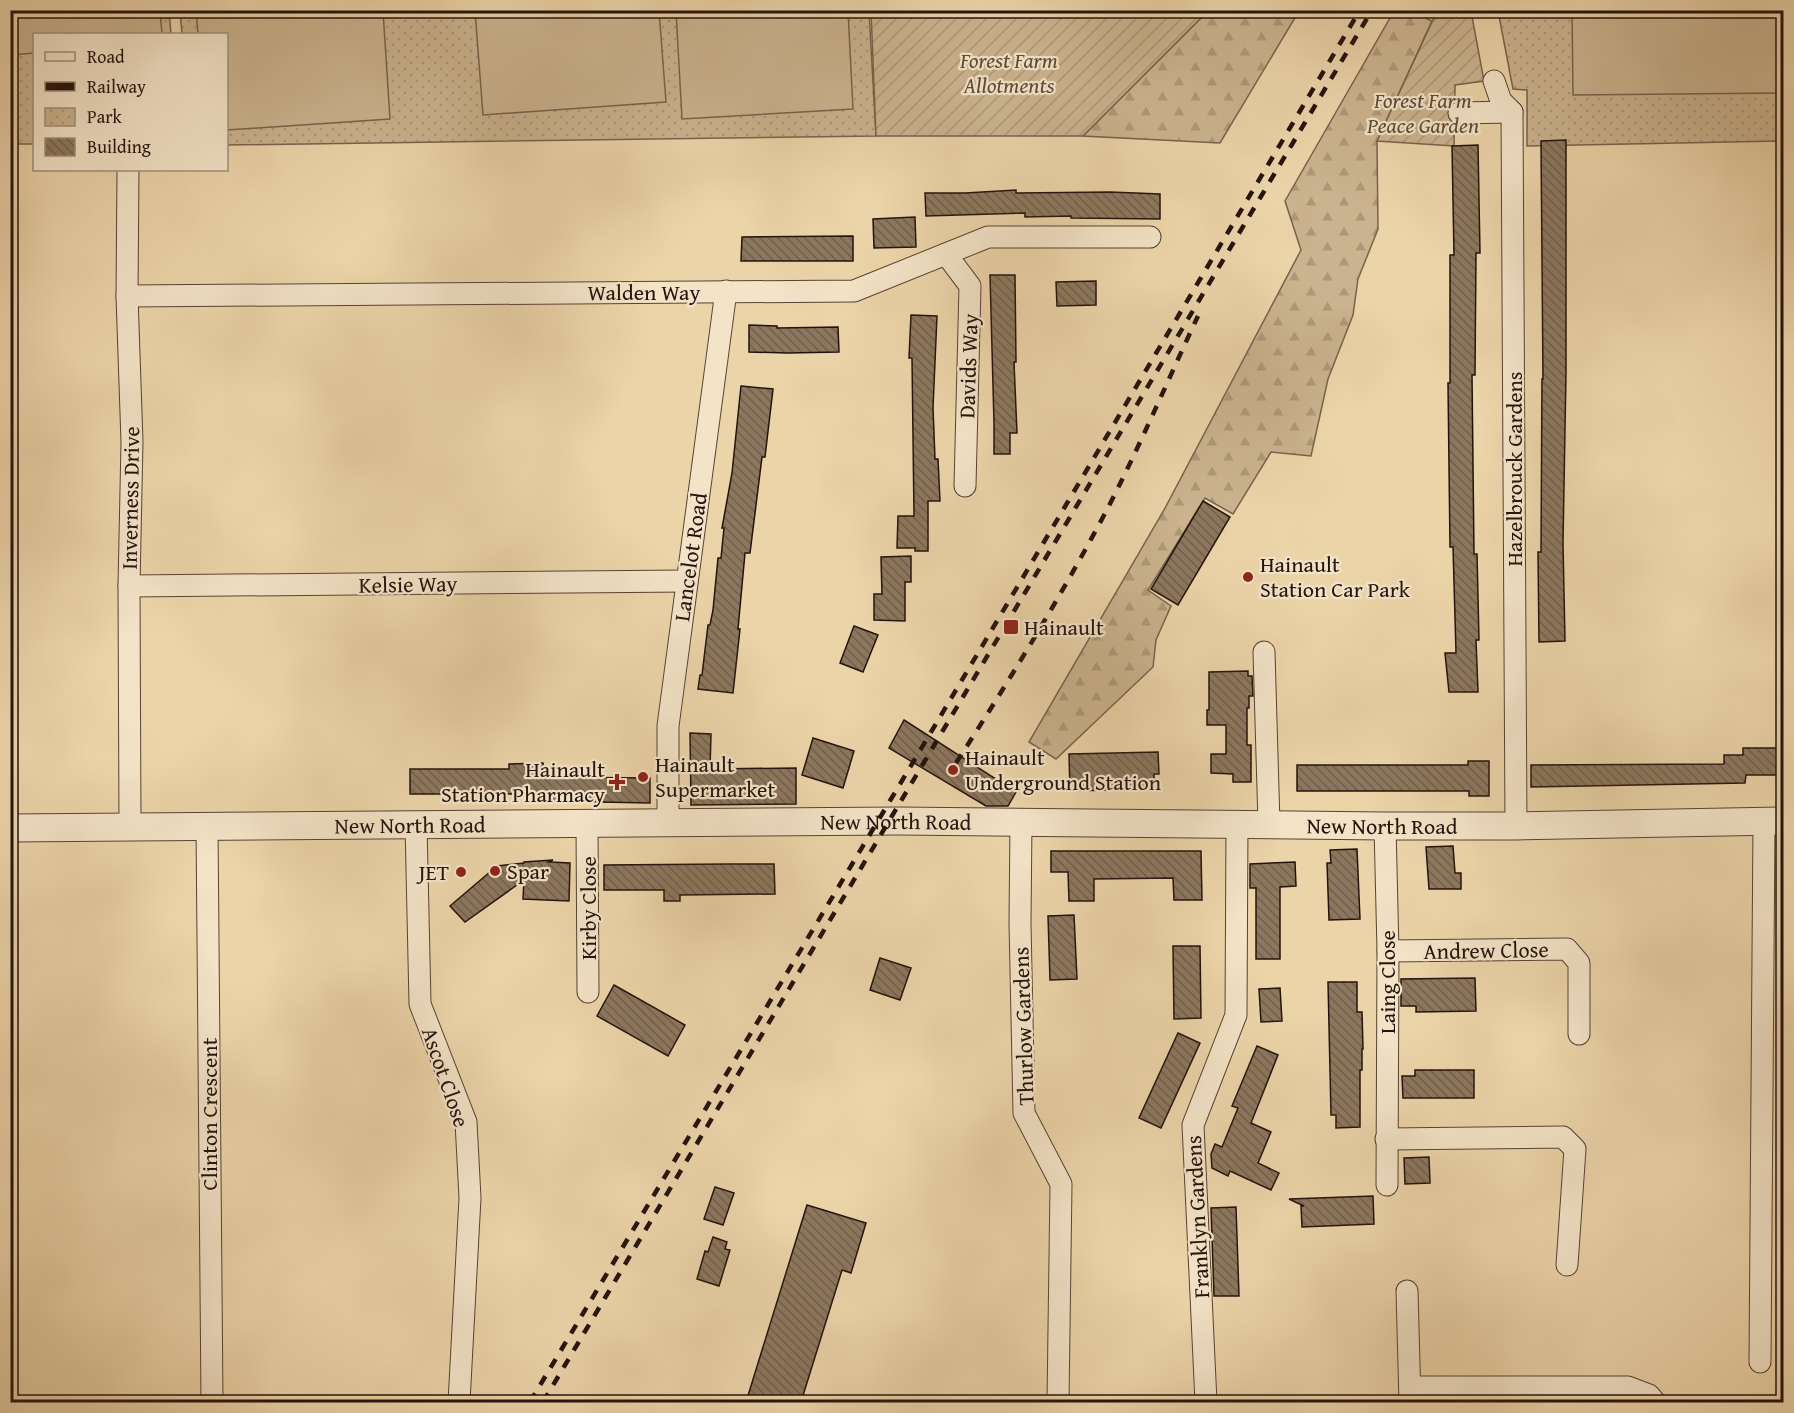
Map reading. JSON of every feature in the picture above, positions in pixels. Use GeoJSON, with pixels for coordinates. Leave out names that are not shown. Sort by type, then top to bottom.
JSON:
{"type":"FeatureCollection","features":[{"type":"Feature","properties":{"kind":"street"},"geometry":{"type":"LineString","coordinates":[[1494,81],[1501,101],[1512,112]]}},
{"type":"Feature","properties":{"kind":"street"},"geometry":{"type":"LineString","coordinates":[[1459,112],[1512,112]]}},
{"type":"Feature","properties":{"kind":"street","name":"Hazelbrouck Gardens"},"geometry":{"type":"LineString","coordinates":[[1512,112],[1515,826]]}},
{"type":"Feature","properties":{"kind":"street","name":"Inverness Drive"},"geometry":{"type":"LineString","coordinates":[[128,171],[127,296],[132,442],[129,586],[130,826]]}},
{"type":"Feature","properties":{"kind":"street","name":"Walden Way"},"geometry":{"type":"LineString","coordinates":[[127,296],[854,291],[988,237],[1150,237]]}},
{"type":"Feature","properties":{"kind":"street","name":"Davids Way"},"geometry":{"type":"LineString","coordinates":[[946,254],[970,286],[965,486]]}},
{"type":"Feature","properties":{"kind":"street","name":"Lancelot Road"},"geometry":{"type":"LineString","coordinates":[[668,823],[668,726],[726,291]]}},
{"type":"Feature","properties":{"kind":"street","name":"Kelsie Way"},"geometry":{"type":"LineString","coordinates":[[129,586],[687,581]]}},
{"type":"Feature","properties":{"kind":"street"},"geometry":{"type":"LineString","coordinates":[[1264,652],[1269,824]]}},
{"type":"Feature","properties":{"kind":"street","name":"New North Road"},"geometry":{"type":"LineString","coordinates":[[10,828],[1021,821],[1515,826],[1774,821]]}},
{"type":"Feature","properties":{"kind":"street","name":"Thurlow Gardens"},"geometry":{"type":"LineString","coordinates":[[1021,821],[1020,923],[1024,1113],[1061,1184],[1058,1402]]}},
{"type":"Feature","properties":{"kind":"street"},"geometry":{"type":"LineString","coordinates":[[1760,1362],[1774,821]]}},
{"type":"Feature","properties":{"kind":"street","name":"Franklyn Gardens"},"geometry":{"type":"LineString","coordinates":[[1206,1402],[1193,1125],[1236,1015],[1237,823]]}},
{"type":"Feature","properties":{"kind":"street","name":"Ascot Close"},"geometry":{"type":"LineString","coordinates":[[416,824],[420,1004],[466,1122],[470,1198],[459,1402]]}},
{"type":"Feature","properties":{"kind":"street","name":"Kirby Close"},"geometry":{"type":"LineString","coordinates":[[587,824],[588,992]]}},
{"type":"Feature","properties":{"kind":"street","name":"Clinton Crescent"},"geometry":{"type":"LineString","coordinates":[[207,825],[212,1402]]}},
{"type":"Feature","properties":{"kind":"street","name":"Laing Close"},"geometry":{"type":"LineString","coordinates":[[1385,826],[1388,951],[1387,1185]]}},
{"type":"Feature","properties":{"kind":"street","name":"Andrew Close"},"geometry":{"type":"LineString","coordinates":[[1388,951],[1567,949],[1580,963],[1579,1034]]}},
{"type":"Feature","properties":{"kind":"street"},"geometry":{"type":"LineString","coordinates":[[1386,1138],[1563,1137],[1575,1149],[1568,1265]]}},
{"type":"Feature","properties":{"kind":"street"},"geometry":{"type":"LineString","coordinates":[[1407,1292],[1410,1395],[1628,1387],[1649,1395],[1655,1402]]}},
{"type":"Feature","properties":{"kind":"green space"},"geometry":{"type":"Polygon","coordinates":[[[11,10],[160,11],[162,33],[33,33],[33,53],[11,55],[11,10]]]}},
{"type":"Feature","properties":{"kind":"green space","name":"Forest Farm Allotments"},"geometry":{"type":"Polygon","coordinates":[[[871,10],[1208,11],[1083,136],[876,136],[871,10]]]}},
{"type":"Feature","properties":{"kind":"green space"},"geometry":{"type":"Polygon","coordinates":[[[10,11],[169,11],[171,33],[33,33],[33,144],[11,144],[10,11]]]}},
{"type":"Feature","properties":{"kind":"green space"},"geometry":{"type":"Polygon","coordinates":[[[180,11],[869,11],[876,136],[228,145],[228,33],[182,33],[180,11]]]}},
{"type":"Feature","properties":{"kind":"green space"},"geometry":{"type":"Polygon","coordinates":[[[196,11],[383,11],[390,119],[228,130],[228,33],[198,33],[196,11]]]}},
{"type":"Feature","properties":{"kind":"green space"},"geometry":{"type":"Polygon","coordinates":[[[475,11],[659,11],[666,102],[483,115],[475,11]]]}},
{"type":"Feature","properties":{"kind":"green space"},"geometry":{"type":"Polygon","coordinates":[[[676,11],[848,11],[853,109],[682,119],[676,11]]]}},
{"type":"Feature","properties":{"kind":"green space"},"geometry":{"type":"Polygon","coordinates":[[[1208,11],[1299,11],[1220,143],[1083,136],[1208,11]]]}},
{"type":"Feature","properties":{"kind":"green space"},"geometry":{"type":"Polygon","coordinates":[[[1394,11],[1432,11],[1427,19],[1432,21],[1377,141],[1378,229],[1358,279],[1353,315],[1328,379],[1311,456],[1271,452],[1233,514],[1205,498],[1148,590],[1171,606],[1156,640],[1153,667],[1056,759],[1029,742],[1164,510],[1301,250],[1285,201],[1394,11]]]}},
{"type":"Feature","properties":{"kind":"green space","name":"Forest Farm Peace Garden"},"geometry":{"type":"Polygon","coordinates":[[[1437,11],[1471,11],[1484,81],[1455,85],[1454,146],[1377,141],[1437,11]]]}},
{"type":"Feature","properties":{"kind":"green space"},"geometry":{"type":"Polygon","coordinates":[[[1498,11],[1783,11],[1783,141],[1527,146],[1527,90],[1513,89],[1498,11]]]}},
{"type":"Feature","properties":{"kind":"green space"},"geometry":{"type":"Polygon","coordinates":[[[1572,11],[1783,11],[1783,93],[1573,95],[1572,11]]]}},
{"type":"Feature","properties":{"kind":"building"},"geometry":{"type":"Polygon","coordinates":[[[1566,140],[1563,543],[1565,641],[1539,642],[1538,552],[1541,552],[1543,379],[1541,141],[1566,140]]]}},
{"type":"Feature","properties":{"kind":"building"},"geometry":{"type":"Polygon","coordinates":[[[1478,145],[1480,253],[1476,253],[1475,375],[1472,375],[1474,554],[1477,554],[1479,640],[1476,640],[1478,692],[1449,692],[1445,653],[1456,653],[1453,547],[1450,547],[1448,383],[1450,383],[1450,255],[1454,255],[1452,146],[1478,145]]]}},
{"type":"Feature","properties":{"kind":"building"},"geometry":{"type":"Polygon","coordinates":[[[1016,190],[1016,193],[1160,194],[1160,219],[1025,217],[1025,213],[926,216],[925,193],[1016,190]]]}},
{"type":"Feature","properties":{"kind":"building"},"geometry":{"type":"Polygon","coordinates":[[[915,217],[916,247],[874,248],[873,219],[915,217]]]}},
{"type":"Feature","properties":{"kind":"building"},"geometry":{"type":"Polygon","coordinates":[[[853,236],[853,261],[741,261],[742,237],[853,236]]]}},
{"type":"Feature","properties":{"kind":"building"},"geometry":{"type":"Polygon","coordinates":[[[990,275],[1015,275],[1016,362],[1014,362],[1017,433],[1010,433],[1010,454],[994,454],[990,275]]]}},
{"type":"Feature","properties":{"kind":"building"},"geometry":{"type":"Polygon","coordinates":[[[1096,281],[1096,305],[1057,306],[1056,282],[1096,281]]]}},
{"type":"Feature","properties":{"kind":"building"},"geometry":{"type":"Polygon","coordinates":[[[911,315],[937,316],[933,408],[935,459],[938,459],[940,501],[928,501],[928,551],[897,548],[898,516],[914,516],[912,358],[909,358],[911,315]]]}},
{"type":"Feature","properties":{"kind":"building"},"geometry":{"type":"Polygon","coordinates":[[[749,325],[777,326],[777,328],[838,327],[839,352],[749,352],[749,325]]]}},
{"type":"Feature","properties":{"kind":"building"},"geometry":{"type":"Polygon","coordinates":[[[741,386],[773,389],[750,553],[745,553],[733,693],[698,689],[708,625],[710,625],[713,610],[718,558],[721,558],[724,528],[722,528],[732,473],[741,386]]]}},
{"type":"Feature","properties":{"kind":"building"},"geometry":{"type":"Polygon","coordinates":[[[1203,501],[1230,517],[1178,605],[1151,589],[1203,501]]]}},
{"type":"Feature","properties":{"kind":"building"},"geometry":{"type":"Polygon","coordinates":[[[911,556],[911,582],[905,582],[905,621],[874,620],[874,594],[882,594],[881,557],[911,556]]]}},
{"type":"Feature","properties":{"kind":"building"},"geometry":{"type":"Polygon","coordinates":[[[854,626],[878,635],[863,672],[840,663],[854,626]]]}},
{"type":"Feature","properties":{"kind":"building"},"geometry":{"type":"Polygon","coordinates":[[[1248,671],[1248,676],[1252,676],[1253,696],[1249,696],[1249,708],[1247,708],[1247,745],[1251,745],[1251,782],[1233,782],[1233,774],[1211,773],[1211,754],[1226,754],[1226,725],[1207,725],[1209,672],[1248,671]]]}},
{"type":"Feature","properties":{"kind":"building","name":"Hainault Underground Station"},"geometry":{"type":"Polygon","coordinates":[[[904,720],[1016,792],[1008,806],[986,806],[889,748],[904,720]]]}},
{"type":"Feature","properties":{"kind":"building"},"geometry":{"type":"Polygon","coordinates":[[[690,733],[711,734],[710,769],[796,768],[796,804],[691,805],[690,733]]]}},
{"type":"Feature","properties":{"kind":"building"},"geometry":{"type":"Polygon","coordinates":[[[813,738],[854,751],[843,788],[802,775],[813,738]]]}},
{"type":"Feature","properties":{"kind":"building"},"geometry":{"type":"Polygon","coordinates":[[[1743,748],[1784,748],[1784,775],[1746,775],[1745,783],[1531,787],[1531,765],[1724,764],[1724,755],[1743,755],[1743,748]]]}},
{"type":"Feature","properties":{"kind":"building"},"geometry":{"type":"Polygon","coordinates":[[[1158,752],[1159,774],[1154,774],[1154,789],[1070,791],[1069,754],[1158,752]]]}},
{"type":"Feature","properties":{"kind":"building"},"geometry":{"type":"Polygon","coordinates":[[[1468,761],[1489,761],[1489,796],[1469,796],[1469,791],[1297,791],[1297,765],[1468,765],[1468,761]]]}},
{"type":"Feature","properties":{"kind":"building"},"geometry":{"type":"Polygon","coordinates":[[[543,763],[544,777],[650,778],[650,803],[548,801],[548,794],[410,794],[410,769],[509,769],[509,764],[543,763]]]}},
{"type":"Feature","properties":{"kind":"building"},"geometry":{"type":"Polygon","coordinates":[[[1453,846],[1455,873],[1461,873],[1461,889],[1429,889],[1426,847],[1453,846]]]}},
{"type":"Feature","properties":{"kind":"building"},"geometry":{"type":"Polygon","coordinates":[[[1357,849],[1360,919],[1329,920],[1327,863],[1331,863],[1330,850],[1357,849]]]}},
{"type":"Feature","properties":{"kind":"building"},"geometry":{"type":"Polygon","coordinates":[[[1051,851],[1201,851],[1202,900],[1174,900],[1173,878],[1094,879],[1094,901],[1069,901],[1068,872],[1051,872],[1051,851]]]}},
{"type":"Feature","properties":{"kind":"building"},"geometry":{"type":"Polygon","coordinates":[[[553,860],[549,862],[570,863],[569,901],[523,899],[524,880],[465,922],[450,906],[497,866],[553,860]]]}},
{"type":"Feature","properties":{"kind":"building"},"geometry":{"type":"Polygon","coordinates":[[[1295,862],[1296,886],[1280,887],[1280,959],[1256,959],[1256,888],[1250,888],[1250,864],[1295,862]]]}},
{"type":"Feature","properties":{"kind":"building"},"geometry":{"type":"Polygon","coordinates":[[[774,864],[775,894],[680,895],[680,901],[664,901],[664,890],[604,890],[604,865],[774,864]]]}},
{"type":"Feature","properties":{"kind":"building"},"geometry":{"type":"Polygon","coordinates":[[[1074,915],[1077,979],[1050,980],[1048,916],[1074,915]]]}},
{"type":"Feature","properties":{"kind":"building"},"geometry":{"type":"Polygon","coordinates":[[[1173,946],[1200,946],[1201,1018],[1174,1019],[1173,946]]]}},
{"type":"Feature","properties":{"kind":"building"},"geometry":{"type":"Polygon","coordinates":[[[880,958],[911,968],[900,1000],[870,990],[880,958]]]}},
{"type":"Feature","properties":{"kind":"building"},"geometry":{"type":"Polygon","coordinates":[[[1475,978],[1476,1011],[1416,1012],[1416,1006],[1401,1006],[1401,979],[1475,978]]]}},
{"type":"Feature","properties":{"kind":"building"},"geometry":{"type":"Polygon","coordinates":[[[1328,982],[1357,982],[1357,1012],[1362,1012],[1363,1049],[1362,1070],[1360,1070],[1360,1127],[1336,1128],[1336,1115],[1331,1115],[1328,982]]]}},
{"type":"Feature","properties":{"kind":"building"},"geometry":{"type":"Polygon","coordinates":[[[614,985],[685,1025],[668,1056],[597,1016],[614,985]]]}},
{"type":"Feature","properties":{"kind":"building"},"geometry":{"type":"Polygon","coordinates":[[[1280,988],[1282,1021],[1261,1022],[1259,989],[1280,988]]]}},
{"type":"Feature","properties":{"kind":"building"},"geometry":{"type":"Polygon","coordinates":[[[1178,1033],[1200,1043],[1161,1128],[1139,1118],[1178,1033]]]}},
{"type":"Feature","properties":{"kind":"building"},"geometry":{"type":"Polygon","coordinates":[[[1257,1046],[1278,1055],[1251,1123],[1271,1132],[1258,1163],[1279,1173],[1271,1190],[1230,1171],[1228,1176],[1212,1168],[1211,1154],[1215,1144],[1222,1147],[1238,1108],[1232,1106],[1257,1046]]]}},
{"type":"Feature","properties":{"kind":"building"},"geometry":{"type":"Polygon","coordinates":[[[1415,1070],[1474,1070],[1474,1098],[1403,1098],[1402,1076],[1415,1076],[1415,1070]]]}},
{"type":"Feature","properties":{"kind":"building"},"geometry":{"type":"Polygon","coordinates":[[[1429,1157],[1430,1183],[1405,1184],[1404,1158],[1429,1157]]]}},
{"type":"Feature","properties":{"kind":"building"},"geometry":{"type":"Polygon","coordinates":[[[715,1187],[734,1193],[723,1225],[704,1219],[715,1187]]]}},
{"type":"Feature","properties":{"kind":"building"},"geometry":{"type":"Polygon","coordinates":[[[1373,1196],[1374,1224],[1302,1227],[1301,1206],[1304,1206],[1289,1199],[1373,1196]]]}},
{"type":"Feature","properties":{"kind":"building"},"geometry":{"type":"Polygon","coordinates":[[[807,1205],[866,1223],[851,1273],[842,1270],[801,1402],[746,1402],[807,1205]]]}},
{"type":"Feature","properties":{"kind":"building"},"geometry":{"type":"Polygon","coordinates":[[[1236,1207],[1239,1296],[1214,1296],[1211,1208],[1236,1207]]]}},
{"type":"Feature","properties":{"kind":"building"},"geometry":{"type":"Polygon","coordinates":[[[713,1237],[727,1242],[725,1249],[730,1250],[719,1286],[697,1279],[705,1251],[708,1252],[713,1237]]]}},
{"type":"Feature","properties":{"kind":"railway"},"geometry":{"type":"LineString","coordinates":[[530,1402],[1360,10]]}},
{"type":"Feature","properties":{"kind":"railway"},"geometry":{"type":"LineString","coordinates":[[543,1402],[1372,10]]}},
{"type":"Feature","properties":{"kind":"railway"},"geometry":{"type":"LineString","coordinates":[[956,763],[1031,643],[1102,519],[1198,316]]}},
{"type":"Feature","properties":{"kind":"place","name":"Hainault Station Car Park"},"geometry":{"type":"Point","coordinates":[1248,577]}},
{"type":"Feature","properties":{"kind":"place","name":"Hainault"},"geometry":{"type":"Point","coordinates":[1011,627]}},
{"type":"Feature","properties":{"kind":"place","name":"Hainault Underground Station"},"geometry":{"type":"Point","coordinates":[953,770]}},
{"type":"Feature","properties":{"kind":"place","name":"Hainault Supermarket"},"geometry":{"type":"Point","coordinates":[643,777]}},
{"type":"Feature","properties":{"kind":"place","name":"Hainault Station Pharmacy"},"geometry":{"type":"Point","coordinates":[617,782]}},
{"type":"Feature","properties":{"kind":"place","name":"Spar"},"geometry":{"type":"Point","coordinates":[495,871]}},
{"type":"Feature","properties":{"kind":"place","name":"JET"},"geometry":{"type":"Point","coordinates":[461,872]}}]}
